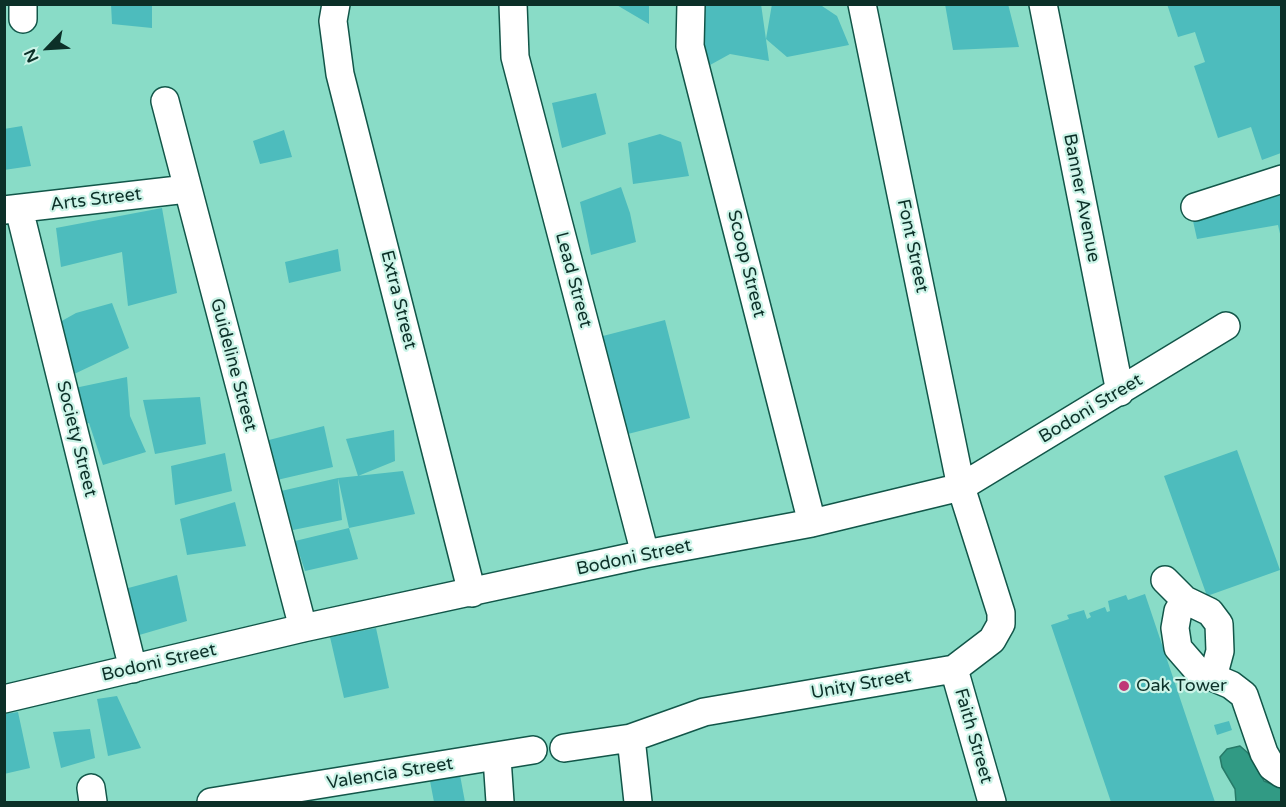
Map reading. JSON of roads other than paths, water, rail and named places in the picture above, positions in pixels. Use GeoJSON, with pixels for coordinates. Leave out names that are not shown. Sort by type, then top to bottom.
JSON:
{"type":"FeatureCollection","features":[{"type":"Feature","properties":{"kind":"street","name":"Extra Street"},"geometry":{"type":"LineString","coordinates":[[336,4],[333,21],[340,74],[472,593]]}},
{"type":"Feature","properties":{"kind":"street","name":"Lead Street"},"geometry":{"type":"LineString","coordinates":[[513,4],[514,57],[645,554]]}},
{"type":"Feature","properties":{"kind":"street","name":"Scoop Street"},"geometry":{"type":"LineString","coordinates":[[691,4],[690,46],[812,523]]}},
{"type":"Feature","properties":{"kind":"street","name":"Font Street"},"geometry":{"type":"LineString","coordinates":[[862,4],[962,487]]}},
{"type":"Feature","properties":{"kind":"street","name":"Banner Avenue"},"geometry":{"type":"LineString","coordinates":[[1042,4],[1120,392]]}},
{"type":"Feature","properties":{"kind":"street","name":"Guideline Street"},"geometry":{"type":"LineString","coordinates":[[165,101],[303,628]]}},
{"type":"Feature","properties":{"kind":"street"},"geometry":{"type":"LineString","coordinates":[[1195,207],[1281,179]]}},
{"type":"Feature","properties":{"kind":"street","name":"Arts Street"},"geometry":{"type":"LineString","coordinates":[[12,209],[187,189]]}},
{"type":"Feature","properties":{"kind":"street","name":"Society Street"},"geometry":{"type":"LineString","coordinates":[[12,209],[133,669]]}},
{"type":"Feature","properties":{"kind":"street","name":"Bodoni Street"},"geometry":{"type":"LineString","coordinates":[[4,699],[303,628],[645,554],[812,523],[962,487],[1226,326]]}},
{"type":"Feature","properties":{"kind":"street","name":"Unity Street"},"geometry":{"type":"LineString","coordinates":[[564,748],[631,738],[704,712],[954,669],[992,640],[1001,624],[1001,614],[962,487]]}},
{"type":"Feature","properties":{"kind":"street"},"geometry":{"type":"LineString","coordinates":[[1165,580],[1185,600],[1210,612],[1219,624],[1220,651],[1213,677]]}},
{"type":"Feature","properties":{"kind":"street"},"geometry":{"type":"LineString","coordinates":[[1185,600],[1176,618],[1178,648],[1191,665],[1231,685],[1244,695],[1264,753],[1272,767],[1281,774]]}},
{"type":"Feature","properties":{"kind":"street","name":"Faith Street"},"geometry":{"type":"LineString","coordinates":[[954,669],[993,802]]}},
{"type":"Feature","properties":{"kind":"street"},"geometry":{"type":"LineString","coordinates":[[631,738],[638,802]]}},
{"type":"Feature","properties":{"kind":"street","name":"Valencia Street"},"geometry":{"type":"LineString","coordinates":[[211,802],[497,758],[533,750]]}},
{"type":"Feature","properties":{"kind":"street"},"geometry":{"type":"LineString","coordinates":[[497,758],[500,802]]}},
{"type":"Feature","properties":{"kind":"place","name":"Oak Tower"},"geometry":{"type":"Point","coordinates":[1124,686]}}]}
